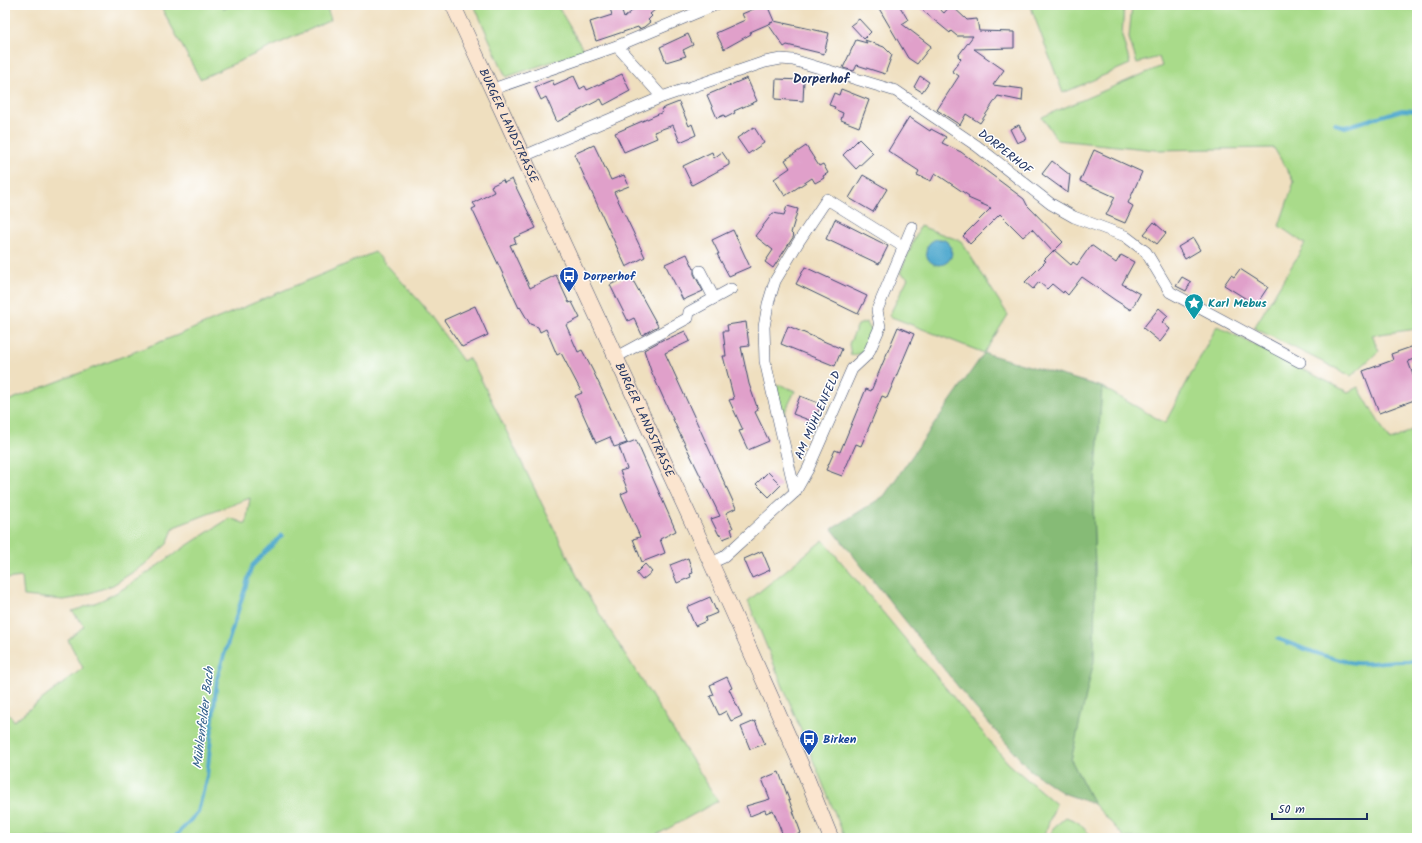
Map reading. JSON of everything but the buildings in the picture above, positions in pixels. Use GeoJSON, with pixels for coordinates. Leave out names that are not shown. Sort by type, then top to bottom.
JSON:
{"type":"FeatureCollection","features":[{"type":"Feature","properties":{"kind":"main road","name":"BURGER LANDSTRASSE"},"geometry":{"type":"LineString","coordinates":[[453,5],[493,88],[711,563],[804,771],[831,838]]}},
{"type":"Feature","properties":{"kind":"street"},"geometry":{"type":"LineString","coordinates":[[493,88],[616,46],[716,5]]}},
{"type":"Feature","properties":{"kind":"street"},"geometry":{"type":"LineString","coordinates":[[616,46],[662,97]]}},
{"type":"Feature","properties":{"kind":"street","name":"DORPERHOF"},"geometry":{"type":"LineString","coordinates":[[524,156],[662,97],[765,62],[781,59],[813,65],[852,79],[896,91],[977,146],[1051,204],[1074,216],[1125,236],[1146,252],[1170,292],[1300,362]]}},
{"type":"Feature","properties":{"kind":"street"},"geometry":{"type":"LineString","coordinates":[[795,492],[764,349],[764,320],[775,281],[827,199],[904,247]]}},
{"type":"Feature","properties":{"kind":"street","name":"AM MÜHLENFELD"},"geometry":{"type":"LineString","coordinates":[[711,563],[724,557],[795,492],[808,469],[852,369],[868,354],[880,327],[877,310],[912,227]]}},
{"type":"Feature","properties":{"kind":"street"},"geometry":{"type":"LineString","coordinates":[[700,271],[714,298]]}},
{"type":"Feature","properties":{"kind":"street"},"geometry":{"type":"LineString","coordinates":[[616,357],[688,318],[689,312],[731,289]]}},
{"type":"Feature","properties":{"kind":"green space"},"geometry":{"type":"Polygon","coordinates":[[[160,5],[222,5],[224,9],[232,5],[326,5],[331,20],[200,79],[160,5]]]}},
{"type":"Feature","properties":{"kind":"green space"},"geometry":{"type":"Polygon","coordinates":[[[474,5],[557,5],[584,51],[506,77],[474,5]]]}},
{"type":"Feature","properties":{"kind":"green space"},"geometry":{"type":"Polygon","coordinates":[[[1030,5],[1124,5],[1122,36],[1130,64],[1063,93],[1030,5]]]}},
{"type":"Feature","properties":{"kind":"green space"},"geometry":{"type":"Polygon","coordinates":[[[1132,5],[1417,5],[1417,329],[1372,335],[1379,351],[1351,376],[1254,328],[1305,244],[1279,226],[1294,182],[1274,148],[1156,150],[1057,140],[1042,117],[1162,66],[1159,57],[1137,63],[1129,38],[1132,5]]]}},
{"type":"Feature","properties":{"kind":"green space"},"geometry":{"type":"Polygon","coordinates":[[[920,226],[961,241],[1008,315],[984,353],[889,316],[908,278],[900,273],[920,226]]]}},
{"type":"Feature","properties":{"kind":"green space"},"geometry":{"type":"Polygon","coordinates":[[[375,252],[422,304],[463,361],[468,358],[477,371],[582,586],[718,801],[651,838],[5,838],[5,709],[14,721],[83,668],[68,640],[84,626],[72,611],[101,601],[125,588],[187,545],[230,518],[246,524],[250,498],[174,527],[167,544],[144,565],[113,585],[76,598],[63,600],[24,596],[22,577],[5,579],[5,402],[178,335],[375,252]]]}},
{"type":"Feature","properties":{"kind":"green space"},"geometry":{"type":"Polygon","coordinates":[[[866,322],[872,331],[864,353],[851,355],[849,344],[858,325],[866,322]]]}},
{"type":"Feature","properties":{"kind":"green space"},"geometry":{"type":"Polygon","coordinates":[[[1217,326],[1348,392],[1358,387],[1390,441],[1417,427],[1417,838],[1125,838],[1094,804],[1071,760],[1081,714],[1095,569],[1093,509],[1102,387],[1165,423],[1217,326]]]}},
{"type":"Feature","properties":{"kind":"green space"},"geometry":{"type":"Polygon","coordinates":[[[984,353],[1102,387],[1093,509],[1095,569],[1094,661],[1071,760],[1094,804],[1063,793],[1030,770],[972,704],[832,529],[884,496],[984,353]]]}},
{"type":"Feature","properties":{"kind":"green space"},"geometry":{"type":"Polygon","coordinates":[[[781,385],[795,391],[783,416],[776,386],[781,385]]]}},
{"type":"Feature","properties":{"kind":"green space"},"geometry":{"type":"Polygon","coordinates":[[[823,540],[1008,763],[1056,804],[1043,838],[845,838],[748,601],[823,540]]]}},
{"type":"Feature","properties":{"kind":"green space"},"geometry":{"type":"Polygon","coordinates":[[[1066,817],[1078,822],[1093,838],[1050,838],[1053,828],[1066,817]]]}},
{"type":"Feature","properties":{"kind":"water"},"geometry":{"type":"Polygon","coordinates":[[[939,239],[949,242],[952,252],[949,262],[939,265],[929,262],[926,252],[929,242],[939,239]]]}},
{"type":"Feature","properties":{"kind":"waterway"},"geometry":{"type":"LineString","coordinates":[[1335,124],[1345,127],[1402,110],[1417,111]]}},
{"type":"Feature","properties":{"kind":"waterway","name":"Mühlenfelder Bach"},"geometry":{"type":"LineString","coordinates":[[174,838],[198,812],[207,776],[217,678],[252,566],[282,535]]}},
{"type":"Feature","properties":{"kind":"waterway"},"geometry":{"type":"LineString","coordinates":[[1278,639],[1326,656],[1355,663],[1402,661],[1417,662]]}},
{"type":"Feature","properties":{"kind":"place","name":"Dorperhof"},"geometry":{"type":"Point","coordinates":[569,293]}},
{"type":"Feature","properties":{"kind":"place","name":"Karl Mebus"},"geometry":{"type":"Point","coordinates":[1194,320]}},
{"type":"Feature","properties":{"kind":"place","name":"Birken"},"geometry":{"type":"Point","coordinates":[809,756]}},
{"type":"Feature","properties":{"kind":"district","name":"Dorperhof"},"geometry":{"type":"Point","coordinates":[821,79]}}]}
